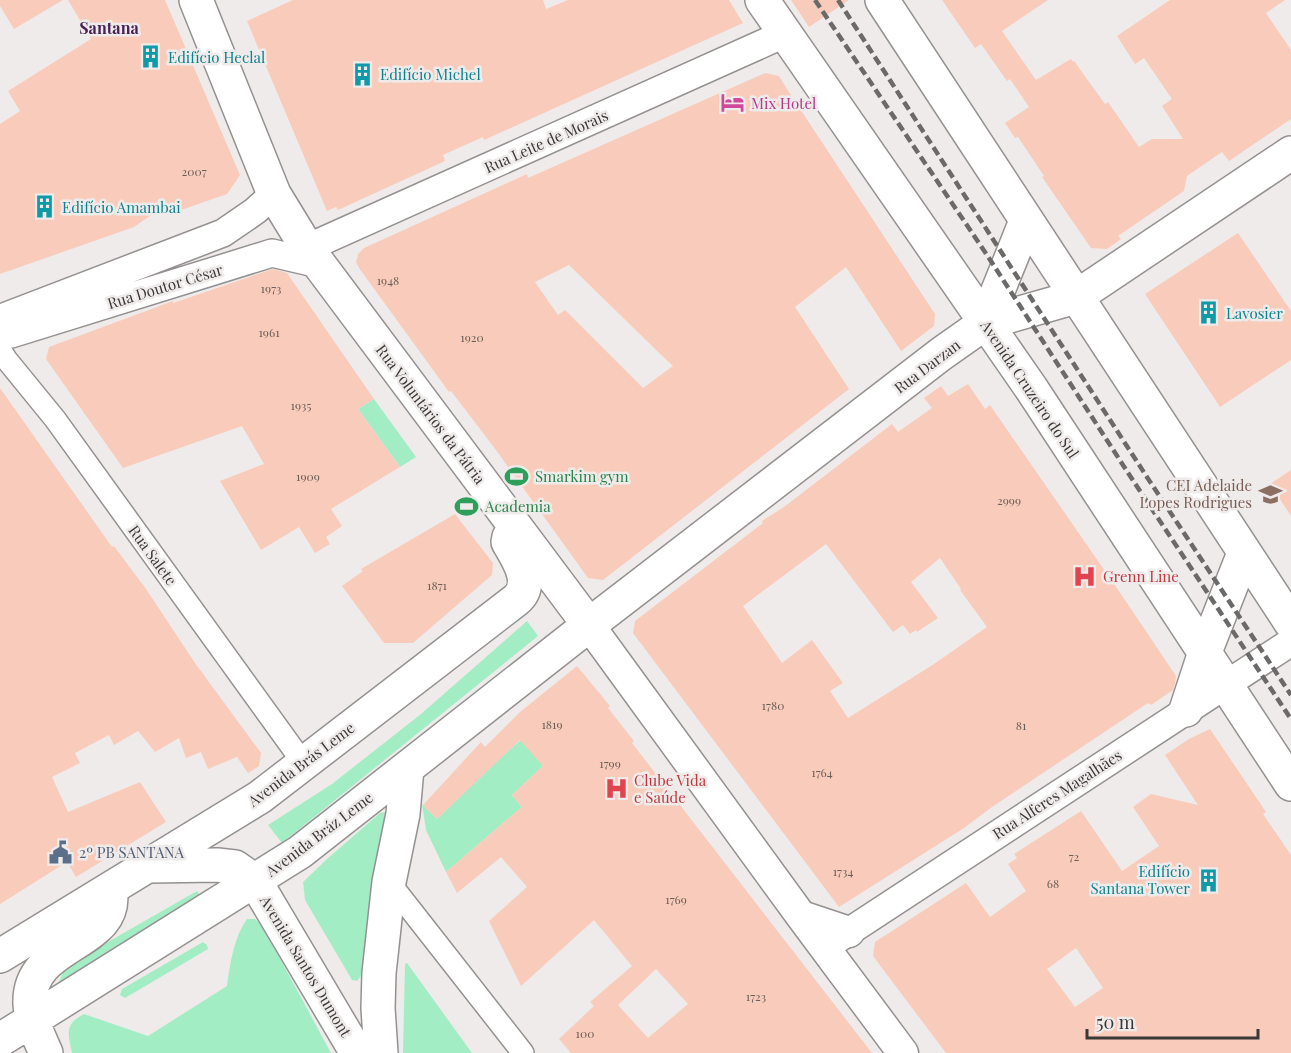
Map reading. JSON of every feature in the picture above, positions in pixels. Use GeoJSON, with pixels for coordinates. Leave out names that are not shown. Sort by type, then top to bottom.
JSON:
{"type":"FeatureCollection","features":[{"type":"Feature","properties":{"kind":"main road","name":"Rua Voluntários da Pátria"},"geometry":{"type":"LineString","coordinates":[[196,0],[274,194],[313,256],[589,625],[801,916],[836,940],[903,1053]]}},
{"type":"Feature","properties":{"kind":"main road","name":"Avenida Cruzeiro do Sul"},"geometry":{"type":"LineString","coordinates":[[762,0],[1031,388],[1291,784]]}},
{"type":"Feature","properties":{"kind":"main road"},"geometry":{"type":"LineString","coordinates":[[882,0],[1291,624]]}},
{"type":"Feature","properties":{"kind":"main road","name":"Rua Darzan"},"geometry":{"type":"LineString","coordinates":[[589,625],[932,361],[985,323],[1076,297],[1291,153]]}},
{"type":"Feature","properties":{"kind":"main road"},"geometry":{"type":"LineString","coordinates":[[985,323],[1026,221]]}},
{"type":"Feature","properties":{"kind":"main road","name":"Avenida Brás Leme"},"geometry":{"type":"LineString","coordinates":[[0,956],[260,797],[523,594],[524,574],[508,542],[511,521]]}},
{"type":"Feature","properties":{"kind":"main road"},"geometry":{"type":"LineString","coordinates":[[1185,710],[1244,553]]}},
{"type":"Feature","properties":{"kind":"main road","name":"Avenida Bráz Leme"},"geometry":{"type":"LineString","coordinates":[[32,1020],[300,852],[589,625]]}},
{"type":"Feature","properties":{"kind":"main road"},"geometry":{"type":"LineString","coordinates":[[381,1053],[379,985],[389,882],[403,814],[407,768]]}},
{"type":"Feature","properties":{"kind":"main road","name":"Avenida Santos Dumont"},"geometry":{"type":"LineString","coordinates":[[150,866],[235,867],[255,881],[357,1053]]}},
{"type":"Feature","properties":{"kind":"main road"},"geometry":{"type":"LineString","coordinates":[[46,1053],[32,1020],[30,1002],[33,984],[41,969],[55,956],[98,928],[109,915],[112,902],[110,890]]}},
{"type":"Feature","properties":{"kind":"main road"},"geometry":{"type":"LineString","coordinates":[[0,1040],[32,1020]]}},
{"type":"Feature","properties":{"kind":"street","name":"Rua Leite de Morais"},"geometry":{"type":"LineString","coordinates":[[313,256],[784,34]]}},
{"type":"Feature","properties":{"kind":"street","name":"Rua Doutor César"},"geometry":{"type":"LineString","coordinates":[[3,332],[223,233],[255,211],[274,194]]}},
{"type":"Feature","properties":{"kind":"street","name":"Rua Doutor César"},"geometry":{"type":"LineString","coordinates":[[3,332],[272,253],[313,256]]}},
{"type":"Feature","properties":{"kind":"street","name":"Rua Salete"},"geometry":{"type":"LineString","coordinates":[[3,332],[6,359],[62,429],[304,764]]}},
{"type":"Feature","properties":{"kind":"street","name":"Rua Alferes Magalhães"},"geometry":{"type":"LineString","coordinates":[[836,940],[1291,642]]}},
{"type":"Feature","properties":{"kind":"street"},"geometry":{"type":"LineString","coordinates":[[389,882],[523,1053]]}},
{"type":"Feature","properties":{"kind":"green space"},"geometry":{"type":"Polygon","coordinates":[[[374,399],[416,457],[400,467],[358,409],[374,399]]]}},
{"type":"Feature","properties":{"kind":"green space"},"geometry":{"type":"Polygon","coordinates":[[[527,621],[538,636],[282,843],[268,825],[332,784],[421,714],[527,621]]]}},
{"type":"Feature","properties":{"kind":"green space"},"geometry":{"type":"Polygon","coordinates":[[[531,731],[543,766],[512,795],[522,807],[446,872],[426,830],[422,804],[437,819],[531,731]]]}},
{"type":"Feature","properties":{"kind":"green space"},"geometry":{"type":"Polygon","coordinates":[[[385,812],[361,976],[357,981],[352,980],[305,900],[303,882],[380,813],[385,812]]]}},
{"type":"Feature","properties":{"kind":"green space"},"geometry":{"type":"Polygon","coordinates":[[[197,891],[203,899],[58,984],[66,966],[197,891]]]}},
{"type":"Feature","properties":{"kind":"green space"},"geometry":{"type":"Polygon","coordinates":[[[247,919],[255,919],[262,925],[331,1053],[72,1053],[69,1040],[70,1026],[84,1014],[148,1036],[227,986],[236,942],[247,919]]]}},
{"type":"Feature","properties":{"kind":"green space"},"geometry":{"type":"Polygon","coordinates":[[[203,942],[208,949],[125,998],[120,995],[122,989],[203,942]]]}},
{"type":"Feature","properties":{"kind":"green space"},"geometry":{"type":"Polygon","coordinates":[[[407,963],[472,1053],[403,1053],[405,964],[407,963]]]}},
{"type":"Feature","properties":{"kind":"building"},"geometry":{"type":"Polygon","coordinates":[[[0,0],[63,0],[14,29],[0,6],[0,0]]]}},
{"type":"Feature","properties":{"kind":"building"},"geometry":{"type":"Polygon","coordinates":[[[68,0],[165,0],[240,175],[227,194],[167,215],[163,207],[134,227],[0,274],[0,124],[20,111],[8,91],[91,39],[68,0]]]}},
{"type":"Feature","properties":{"kind":"building"},"geometry":{"type":"Polygon","coordinates":[[[293,0],[543,0],[546,9],[568,0],[729,0],[743,23],[484,140],[483,137],[443,155],[445,161],[338,210],[336,207],[327,211],[247,21],[293,0]]]}},
{"type":"Feature","properties":{"kind":"building"},"geometry":{"type":"Polygon","coordinates":[[[791,0],[849,0],[809,27],[791,0]]]}},
{"type":"Feature","properties":{"kind":"building"},"geometry":{"type":"Polygon","coordinates":[[[942,0],[1048,0],[1002,31],[1036,80],[1071,59],[1074,61],[1105,104],[1108,102],[1139,147],[1152,139],[1183,139],[1162,106],[1172,99],[1144,58],[1135,64],[1117,36],[1170,0],[1285,0],[1266,13],[1291,50],[1291,119],[1229,161],[1222,152],[1187,176],[1184,191],[1118,236],[1121,239],[1107,249],[1091,248],[1042,177],[1044,176],[1018,137],[1015,138],[1005,123],[1029,107],[1010,79],[1007,81],[981,44],[975,48],[942,0]]]}},
{"type":"Feature","properties":{"kind":"building"},"geometry":{"type":"Polygon","coordinates":[[[765,73],[779,76],[935,314],[934,326],[901,351],[846,267],[795,307],[849,389],[603,580],[588,578],[493,446],[451,391],[449,392],[356,262],[358,254],[364,248],[527,174],[528,178],[765,73]],[[569,265],[535,282],[558,315],[565,310],[643,388],[673,366],[569,265]]]}},
{"type":"Feature","properties":{"kind":"building"},"geometry":{"type":"Polygon","coordinates":[[[1238,233],[1291,311],[1291,360],[1220,407],[1145,294],[1238,233]]]}},
{"type":"Feature","properties":{"kind":"building"},"geometry":{"type":"Polygon","coordinates":[[[273,269],[287,273],[374,399],[358,409],[400,467],[331,509],[342,526],[326,537],[330,544],[315,553],[299,527],[261,550],[220,481],[264,464],[242,426],[123,468],[46,359],[49,347],[173,301],[173,303],[273,269]]]}},
{"type":"Feature","properties":{"kind":"building"},"geometry":{"type":"Polygon","coordinates":[[[968,384],[985,409],[990,405],[1176,676],[1175,683],[1173,690],[1151,705],[1148,703],[964,828],[839,907],[633,633],[635,621],[763,523],[762,521],[784,507],[892,424],[898,432],[932,408],[924,398],[941,386],[948,396],[968,384]],[[826,544],[743,606],[782,663],[812,640],[843,683],[830,691],[848,718],[934,664],[987,627],[940,558],[911,582],[938,618],[917,632],[916,630],[910,634],[903,625],[893,632],[826,544]]]}},
{"type":"Feature","properties":{"kind":"building"},"geometry":{"type":"Polygon","coordinates":[[[0,388],[112,547],[114,546],[146,589],[195,663],[261,753],[259,766],[248,773],[237,757],[208,769],[201,752],[186,758],[179,738],[155,752],[138,731],[114,745],[109,735],[75,753],[80,763],[52,777],[68,812],[140,782],[166,822],[76,877],[67,862],[0,904],[0,388]]]}},
{"type":"Feature","properties":{"kind":"building"},"geometry":{"type":"Polygon","coordinates":[[[1291,470],[1291,516],[1270,484],[1291,470]]]}},
{"type":"Feature","properties":{"kind":"building"},"geometry":{"type":"Polygon","coordinates":[[[455,514],[493,563],[492,575],[413,643],[384,643],[342,586],[363,571],[361,569],[455,514]]]}},
{"type":"Feature","properties":{"kind":"building"},"geometry":{"type":"Polygon","coordinates":[[[577,666],[610,706],[608,708],[634,741],[632,743],[872,1053],[571,1053],[559,1039],[594,1006],[590,1002],[632,966],[594,920],[521,986],[489,921],[527,887],[501,857],[457,893],[446,872],[522,807],[512,795],[543,766],[520,740],[437,819],[423,805],[481,742],[485,747],[520,712],[577,666]],[[656,969],[618,1005],[648,1038],[688,1004],[656,969]]]}},
{"type":"Feature","properties":{"kind":"building"},"geometry":{"type":"Polygon","coordinates":[[[1210,729],[1266,812],[1263,814],[1291,855],[1291,1053],[946,1053],[873,956],[875,942],[966,883],[990,917],[1026,891],[1008,864],[1017,858],[1014,854],[1081,811],[1122,871],[1159,846],[1133,807],[1151,794],[1198,805],[1165,755],[1189,739],[1210,729]],[[1076,948],[1047,969],[1075,1007],[1103,988],[1076,948]]]}},
{"type":"Feature","properties":{"kind":"railway"},"geometry":{"type":"LineString","coordinates":[[815,0],[987,255],[1291,719]]}},
{"type":"Feature","properties":{"kind":"railway"},"geometry":{"type":"LineString","coordinates":[[838,0],[1291,695]]}},
{"type":"Feature","properties":{"kind":"place","name":"Edifício Heclal"},"geometry":{"type":"Point","coordinates":[150,57]}},
{"type":"Feature","properties":{"kind":"place","name":"Edifício Michel"},"geometry":{"type":"Point","coordinates":[362,74]}},
{"type":"Feature","properties":{"kind":"place","name":"Mix Hotel"},"geometry":{"type":"Point","coordinates":[733,103]}},
{"type":"Feature","properties":{"kind":"place","name":"Edifício Amambai"},"geometry":{"type":"Point","coordinates":[44,207]}},
{"type":"Feature","properties":{"kind":"place","name":"Lavosier"},"geometry":{"type":"Point","coordinates":[1208,313]}},
{"type":"Feature","properties":{"kind":"place","name":"Smarkim gym"},"geometry":{"type":"Point","coordinates":[517,476]}},
{"type":"Feature","properties":{"kind":"place","name":"CEI Adelaide Lopes Rodrigues"},"geometry":{"type":"Point","coordinates":[1270,494]}},
{"type":"Feature","properties":{"kind":"place","name":"Academia"},"geometry":{"type":"Point","coordinates":[467,506]}},
{"type":"Feature","properties":{"kind":"place","name":"Grenn Line"},"geometry":{"type":"Point","coordinates":[1085,576]}},
{"type":"Feature","properties":{"kind":"place","name":"Clube Vida e Saúde"},"geometry":{"type":"Point","coordinates":[616,789]}},
{"type":"Feature","properties":{"kind":"place","name":"2º PB SANTANA"},"geometry":{"type":"Point","coordinates":[61,852]}},
{"type":"Feature","properties":{"kind":"place","name":"Edifício Santana Tower"},"geometry":{"type":"Point","coordinates":[1208,880]}},
{"type":"Feature","properties":{"kind":"district","name":"Santana"},"geometry":{"type":"Point","coordinates":[109,27]}}]}
